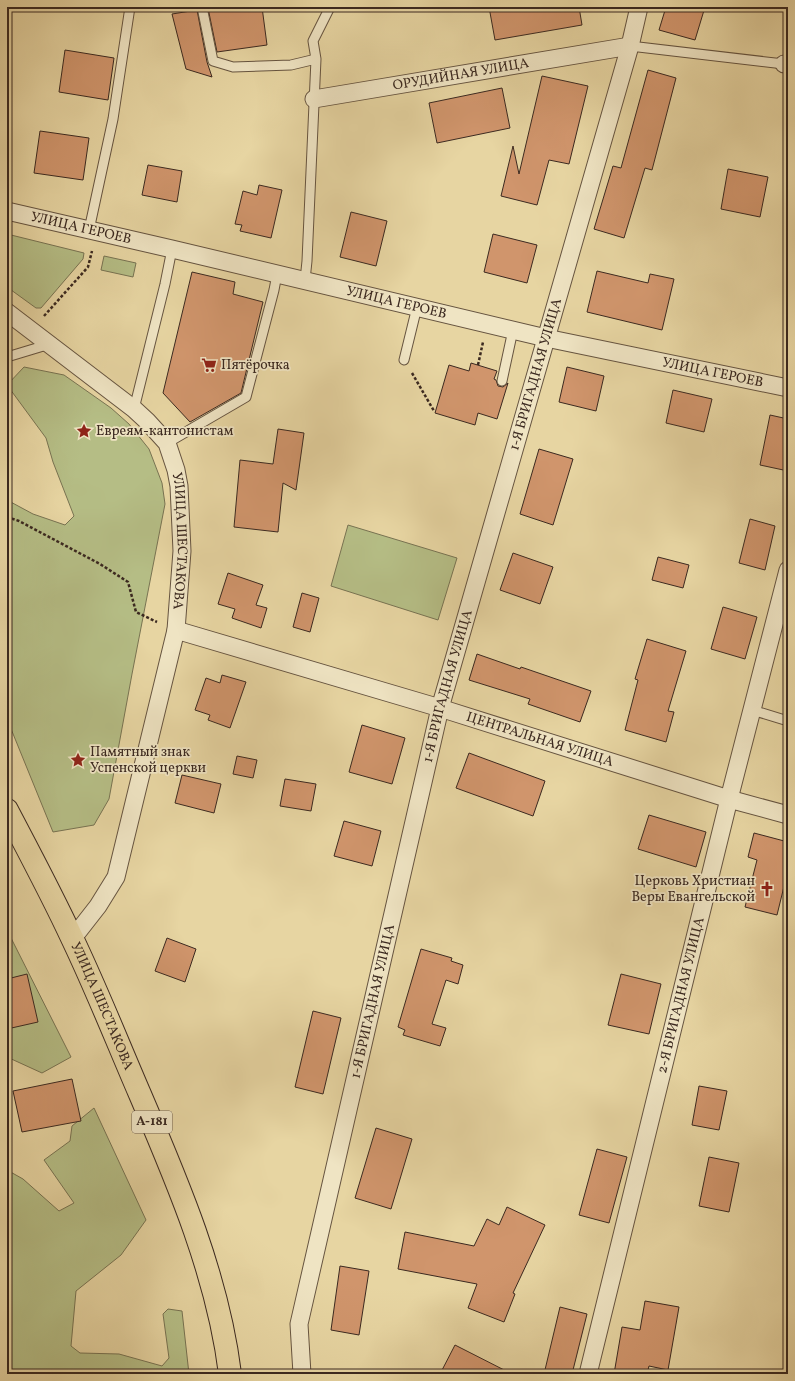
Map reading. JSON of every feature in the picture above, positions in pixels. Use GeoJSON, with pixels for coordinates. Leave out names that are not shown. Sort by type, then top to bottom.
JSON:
{"type":"FeatureCollection","features":[{"type":"Feature","properties":{"kind":"main road","name":"А-181"},"geometry":{"type":"LineString","coordinates":[[7,810],[73,938]]}},
{"type":"Feature","properties":{"kind":"main road","name":"УЛИЦА ШЕСТАКОВА"},"geometry":{"type":"LineString","coordinates":[[73,938],[163,1148],[197,1237],[219,1311],[227,1346],[230,1374]]}},
{"type":"Feature","properties":{"kind":"street","name":"1-Я БРИГАДНАЯ УЛИЦА"},"geometry":{"type":"LineString","coordinates":[[302,1374],[299,1324],[440,708],[630,46],[639,7]]}},
{"type":"Feature","properties":{"kind":"street","name":"ОРУДИЙНАЯ УЛИЦА"},"geometry":{"type":"LineString","coordinates":[[314,99],[630,46]]}},
{"type":"Feature","properties":{"kind":"street","name":"УЛИЦА ГЕРОЕВ"},"geometry":{"type":"LineString","coordinates":[[7,211],[172,248],[546,338],[788,388]]}},
{"type":"Feature","properties":{"kind":"street","name":"УЛИЦА ШЕСТАКОВА"},"geometry":{"type":"LineString","coordinates":[[7,312],[134,409],[147,421],[167,443],[176,470],[179,486],[182,550],[176,630],[116,877],[98,906],[73,938]]}},
{"type":"Feature","properties":{"kind":"street","name":"2-Я БРИГАДНАЯ УЛИЦА"},"geometry":{"type":"LineString","coordinates":[[588,1374],[728,799],[788,570]]}},
{"type":"Feature","properties":{"kind":"street","name":"ЦЕНТРАЛЬНАЯ УЛИЦА"},"geometry":{"type":"LineString","coordinates":[[176,630],[440,708],[728,799],[788,816]]}},
{"type":"Feature","properties":{"kind":"lane"},"geometry":{"type":"LineString","coordinates":[[89,230],[113,119],[130,7]]}},
{"type":"Feature","properties":{"kind":"lane"},"geometry":{"type":"LineString","coordinates":[[202,7],[213,61],[233,67],[291,65],[316,58]]}},
{"type":"Feature","properties":{"kind":"lane"},"geometry":{"type":"LineString","coordinates":[[305,280],[308,253],[316,58],[313,41],[330,7]]}},
{"type":"Feature","properties":{"kind":"lane","name":"ОРУДИЙНАЯ УЛИЦА"},"geometry":{"type":"LineString","coordinates":[[630,46],[786,64]]}},
{"type":"Feature","properties":{"kind":"lane"},"geometry":{"type":"LineString","coordinates":[[134,409],[165,284],[172,248]]}},
{"type":"Feature","properties":{"kind":"lane"},"geometry":{"type":"LineString","coordinates":[[167,443],[246,397],[277,274]]}},
{"type":"Feature","properties":{"kind":"lane"},"geometry":{"type":"LineString","coordinates":[[404,360],[417,307]]}},
{"type":"Feature","properties":{"kind":"lane"},"geometry":{"type":"LineString","coordinates":[[502,381],[513,330]]}},
{"type":"Feature","properties":{"kind":"lane"},"geometry":{"type":"LineString","coordinates":[[7,356],[50,344]]}},
{"type":"Feature","properties":{"kind":"lane"},"geometry":{"type":"LineString","coordinates":[[752,710],[788,721]]}},
{"type":"Feature","properties":{"kind":"path"},"geometry":{"type":"LineString","coordinates":[[43,316],[88,267],[92,250]]}},
{"type":"Feature","properties":{"kind":"path"},"geometry":{"type":"LineString","coordinates":[[478,365],[482,345]]}},
{"type":"Feature","properties":{"kind":"path"},"geometry":{"type":"LineString","coordinates":[[404,360],[434,411]]}},
{"type":"Feature","properties":{"kind":"path"},"geometry":{"type":"LineString","coordinates":[[7,517],[19,521],[100,564],[128,582],[136,612],[176,630]]}},
{"type":"Feature","properties":{"kind":"green space"},"geometry":{"type":"Polygon","coordinates":[[[7,234],[84,253],[83,259],[41,308],[36,308],[7,287],[7,234]]]}},
{"type":"Feature","properties":{"kind":"green space"},"geometry":{"type":"Polygon","coordinates":[[[104,256],[136,263],[133,277],[101,270],[104,256]]]}},
{"type":"Feature","properties":{"kind":"green space"},"geometry":{"type":"Polygon","coordinates":[[[24,367],[64,375],[111,408],[129,424],[149,449],[162,483],[165,504],[109,799],[94,825],[53,832],[7,719],[7,500],[33,514],[65,525],[74,516],[53,462],[46,438],[7,385],[24,367]]]}},
{"type":"Feature","properties":{"kind":"green space"},"geometry":{"type":"Polygon","coordinates":[[[348,525],[457,558],[438,620],[331,586],[348,525]]]}},
{"type":"Feature","properties":{"kind":"green space"},"geometry":{"type":"Polygon","coordinates":[[[7,930],[71,1057],[42,1073],[7,1057],[7,930]]]}},
{"type":"Feature","properties":{"kind":"green space"},"geometry":{"type":"Polygon","coordinates":[[[94,1108],[146,1220],[121,1255],[76,1291],[71,1346],[80,1353],[119,1354],[162,1366],[169,1358],[163,1314],[168,1309],[182,1311],[189,1374],[7,1374],[7,1170],[23,1179],[59,1211],[74,1203],[44,1160],[70,1141],[72,1126],[94,1108]]]}},
{"type":"Feature","properties":{"kind":"building"},"geometry":{"type":"Polygon","coordinates":[[[262,7],[267,45],[217,52],[208,8],[262,7]]]}},
{"type":"Feature","properties":{"kind":"building"},"geometry":{"type":"Polygon","coordinates":[[[489,7],[579,7],[582,25],[495,40],[489,7]]]}},
{"type":"Feature","properties":{"kind":"building"},"geometry":{"type":"Polygon","coordinates":[[[666,7],[705,7],[695,40],[659,30],[666,7]]]}},
{"type":"Feature","properties":{"kind":"building"},"geometry":{"type":"Polygon","coordinates":[[[197,10],[207,62],[212,77],[186,69],[172,14],[197,10]]]}},
{"type":"Feature","properties":{"kind":"building"},"geometry":{"type":"Polygon","coordinates":[[[65,50],[114,58],[108,100],[59,92],[65,50]]]}},
{"type":"Feature","properties":{"kind":"building"},"geometry":{"type":"Polygon","coordinates":[[[648,70],[676,78],[652,170],[645,168],[624,238],[594,229],[613,166],[621,168],[648,70]]]}},
{"type":"Feature","properties":{"kind":"building"},"geometry":{"type":"Polygon","coordinates":[[[542,76],[588,86],[569,164],[549,160],[537,205],[501,196],[513,146],[519,174],[542,76]]]}},
{"type":"Feature","properties":{"kind":"building"},"geometry":{"type":"Polygon","coordinates":[[[502,88],[510,128],[437,143],[429,103],[502,88]]]}},
{"type":"Feature","properties":{"kind":"building"},"geometry":{"type":"Polygon","coordinates":[[[40,131],[89,138],[83,180],[34,173],[40,131]]]}},
{"type":"Feature","properties":{"kind":"building"},"geometry":{"type":"Polygon","coordinates":[[[148,165],[182,171],[177,202],[142,195],[148,165]]]}},
{"type":"Feature","properties":{"kind":"building"},"geometry":{"type":"Polygon","coordinates":[[[728,169],[768,177],[760,217],[721,209],[728,169]]]}},
{"type":"Feature","properties":{"kind":"building"},"geometry":{"type":"Polygon","coordinates":[[[259,185],[282,190],[271,238],[240,231],[242,225],[235,224],[243,191],[257,195],[259,185]]]}},
{"type":"Feature","properties":{"kind":"building"},"geometry":{"type":"Polygon","coordinates":[[[351,212],[387,221],[376,266],[340,257],[351,212]]]}},
{"type":"Feature","properties":{"kind":"building"},"geometry":{"type":"Polygon","coordinates":[[[493,234],[537,245],[527,283],[484,272],[493,234]]]}},
{"type":"Feature","properties":{"kind":"building"},"geometry":{"type":"Polygon","coordinates":[[[597,271],[648,283],[650,274],[674,279],[662,330],[587,312],[597,271]]]}},
{"type":"Feature","properties":{"kind":"building","name":"Пятёрочка"},"geometry":{"type":"Polygon","coordinates":[[[192,272],[235,282],[233,294],[263,302],[241,393],[190,422],[163,393],[192,272]]]}},
{"type":"Feature","properties":{"kind":"building"},"geometry":{"type":"Polygon","coordinates":[[[471,363],[497,371],[494,379],[496,380],[498,386],[503,387],[508,383],[497,419],[478,413],[475,425],[435,413],[449,365],[469,371],[471,363]]]}},
{"type":"Feature","properties":{"kind":"building"},"geometry":{"type":"Polygon","coordinates":[[[567,367],[604,376],[596,411],[559,402],[567,367]]]}},
{"type":"Feature","properties":{"kind":"building"},"geometry":{"type":"Polygon","coordinates":[[[673,390],[712,399],[704,432],[666,423],[673,390]]]}},
{"type":"Feature","properties":{"kind":"building"},"geometry":{"type":"Polygon","coordinates":[[[770,415],[788,419],[788,471],[760,465],[770,415]]]}},
{"type":"Feature","properties":{"kind":"building"},"geometry":{"type":"Polygon","coordinates":[[[278,429],[304,433],[296,490],[283,483],[278,532],[234,527],[240,460],[273,464],[278,429]]]}},
{"type":"Feature","properties":{"kind":"building"},"geometry":{"type":"Polygon","coordinates":[[[539,449],[573,459],[553,525],[520,514],[539,449]]]}},
{"type":"Feature","properties":{"kind":"building"},"geometry":{"type":"Polygon","coordinates":[[[750,519],[775,526],[765,570],[739,563],[750,519]]]}},
{"type":"Feature","properties":{"kind":"building"},"geometry":{"type":"Polygon","coordinates":[[[513,553],[553,567],[540,604],[500,590],[513,553]]]}},
{"type":"Feature","properties":{"kind":"building"},"geometry":{"type":"Polygon","coordinates":[[[658,557],[689,565],[683,588],[652,580],[658,557]]]}},
{"type":"Feature","properties":{"kind":"building"},"geometry":{"type":"Polygon","coordinates":[[[228,573],[263,585],[256,605],[267,608],[261,628],[232,618],[235,609],[218,604],[228,573]]]}},
{"type":"Feature","properties":{"kind":"building"},"geometry":{"type":"Polygon","coordinates":[[[302,593],[319,598],[310,632],[293,627],[302,593]]]}},
{"type":"Feature","properties":{"kind":"building"},"geometry":{"type":"Polygon","coordinates":[[[723,607],[757,617],[745,659],[711,649],[723,607]]]}},
{"type":"Feature","properties":{"kind":"building"},"geometry":{"type":"Polygon","coordinates":[[[647,639],[686,651],[668,711],[674,712],[666,742],[625,730],[638,680],[635,679],[647,639]]]}},
{"type":"Feature","properties":{"kind":"building"},"geometry":{"type":"Polygon","coordinates":[[[477,654],[520,669],[521,667],[591,691],[580,722],[528,704],[530,699],[469,680],[477,654]]]}},
{"type":"Feature","properties":{"kind":"building"},"geometry":{"type":"Polygon","coordinates":[[[222,675],[246,682],[230,728],[208,720],[210,715],[195,710],[206,678],[220,683],[222,675]]]}},
{"type":"Feature","properties":{"kind":"building"},"geometry":{"type":"Polygon","coordinates":[[[362,725],[405,738],[392,784],[349,772],[362,725]]]}},
{"type":"Feature","properties":{"kind":"building"},"geometry":{"type":"Polygon","coordinates":[[[469,753],[545,781],[533,816],[456,788],[469,753]]]}},
{"type":"Feature","properties":{"kind":"building"},"geometry":{"type":"Polygon","coordinates":[[[237,756],[257,760],[253,778],[233,774],[237,756]]]}},
{"type":"Feature","properties":{"kind":"building"},"geometry":{"type":"Polygon","coordinates":[[[182,775],[221,784],[214,813],[175,803],[182,775]]]}},
{"type":"Feature","properties":{"kind":"building"},"geometry":{"type":"Polygon","coordinates":[[[285,779],[316,784],[311,811],[280,806],[285,779]]]}},
{"type":"Feature","properties":{"kind":"building"},"geometry":{"type":"Polygon","coordinates":[[[649,815],[706,832],[696,867],[638,849],[649,815]]]}},
{"type":"Feature","properties":{"kind":"building"},"geometry":{"type":"Polygon","coordinates":[[[344,821],[381,831],[372,866],[334,856],[344,821]]]}},
{"type":"Feature","properties":{"kind":"building","name":"Церковь Христиан Веры Евангельской"},"geometry":{"type":"Polygon","coordinates":[[[754,833],[788,842],[788,870],[777,915],[745,907],[757,860],[748,857],[754,833]]]}},
{"type":"Feature","properties":{"kind":"building"},"geometry":{"type":"Polygon","coordinates":[[[167,938],[196,949],[185,982],[155,971],[167,938]]]}},
{"type":"Feature","properties":{"kind":"building"},"geometry":{"type":"Polygon","coordinates":[[[421,949],[452,958],[451,961],[463,965],[458,984],[446,980],[432,1024],[446,1028],[440,1046],[403,1035],[405,1030],[398,1027],[421,949]]]}},
{"type":"Feature","properties":{"kind":"building"},"geometry":{"type":"Polygon","coordinates":[[[27,974],[38,1022],[7,1029],[7,979],[27,974]]]}},
{"type":"Feature","properties":{"kind":"building"},"geometry":{"type":"Polygon","coordinates":[[[621,974],[661,984],[649,1034],[608,1025],[621,974]]]}},
{"type":"Feature","properties":{"kind":"building"},"geometry":{"type":"Polygon","coordinates":[[[313,1011],[341,1018],[323,1094],[295,1087],[313,1011]]]}},
{"type":"Feature","properties":{"kind":"building"},"geometry":{"type":"Polygon","coordinates":[[[72,1079],[81,1121],[22,1132],[13,1091],[72,1079]]]}},
{"type":"Feature","properties":{"kind":"building"},"geometry":{"type":"Polygon","coordinates":[[[699,1086],[727,1091],[719,1130],[692,1125],[699,1086]]]}},
{"type":"Feature","properties":{"kind":"building"},"geometry":{"type":"Polygon","coordinates":[[[376,1128],[412,1139],[391,1209],[355,1198],[376,1128]]]}},
{"type":"Feature","properties":{"kind":"building"},"geometry":{"type":"Polygon","coordinates":[[[597,1149],[627,1157],[609,1223],[579,1215],[597,1149]]]}},
{"type":"Feature","properties":{"kind":"building"},"geometry":{"type":"Polygon","coordinates":[[[709,1157],[739,1163],[729,1212],[699,1206],[709,1157]]]}},
{"type":"Feature","properties":{"kind":"building"},"geometry":{"type":"Polygon","coordinates":[[[507,1207],[545,1225],[513,1293],[515,1294],[504,1322],[468,1308],[477,1284],[398,1269],[405,1232],[474,1246],[487,1219],[499,1225],[507,1207]]]}},
{"type":"Feature","properties":{"kind":"building"},"geometry":{"type":"Polygon","coordinates":[[[340,1266],[369,1271],[359,1335],[331,1330],[340,1266]]]}},
{"type":"Feature","properties":{"kind":"building"},"geometry":{"type":"Polygon","coordinates":[[[645,1301],[679,1307],[668,1370],[649,1366],[647,1374],[614,1374],[622,1327],[640,1330],[645,1301]]]}},
{"type":"Feature","properties":{"kind":"building"},"geometry":{"type":"Polygon","coordinates":[[[560,1307],[587,1314],[572,1374],[544,1374],[560,1307]]]}},
{"type":"Feature","properties":{"kind":"building"},"geometry":{"type":"Polygon","coordinates":[[[455,1345],[512,1374],[440,1374],[455,1345]]]}},
{"type":"Feature","properties":{"kind":"place","name":"Пятёрочка"},"geometry":{"type":"Point","coordinates":[209,365]}},
{"type":"Feature","properties":{"kind":"place","name":"Евреям-кантонистам"},"geometry":{"type":"Point","coordinates":[84,431]}},
{"type":"Feature","properties":{"kind":"place","name":"Памятный знак Успенской церкви"},"geometry":{"type":"Point","coordinates":[78,760]}},
{"type":"Feature","properties":{"kind":"place","name":"Церковь Христиан Веры Евангельской"},"geometry":{"type":"Point","coordinates":[767,889]}}]}
